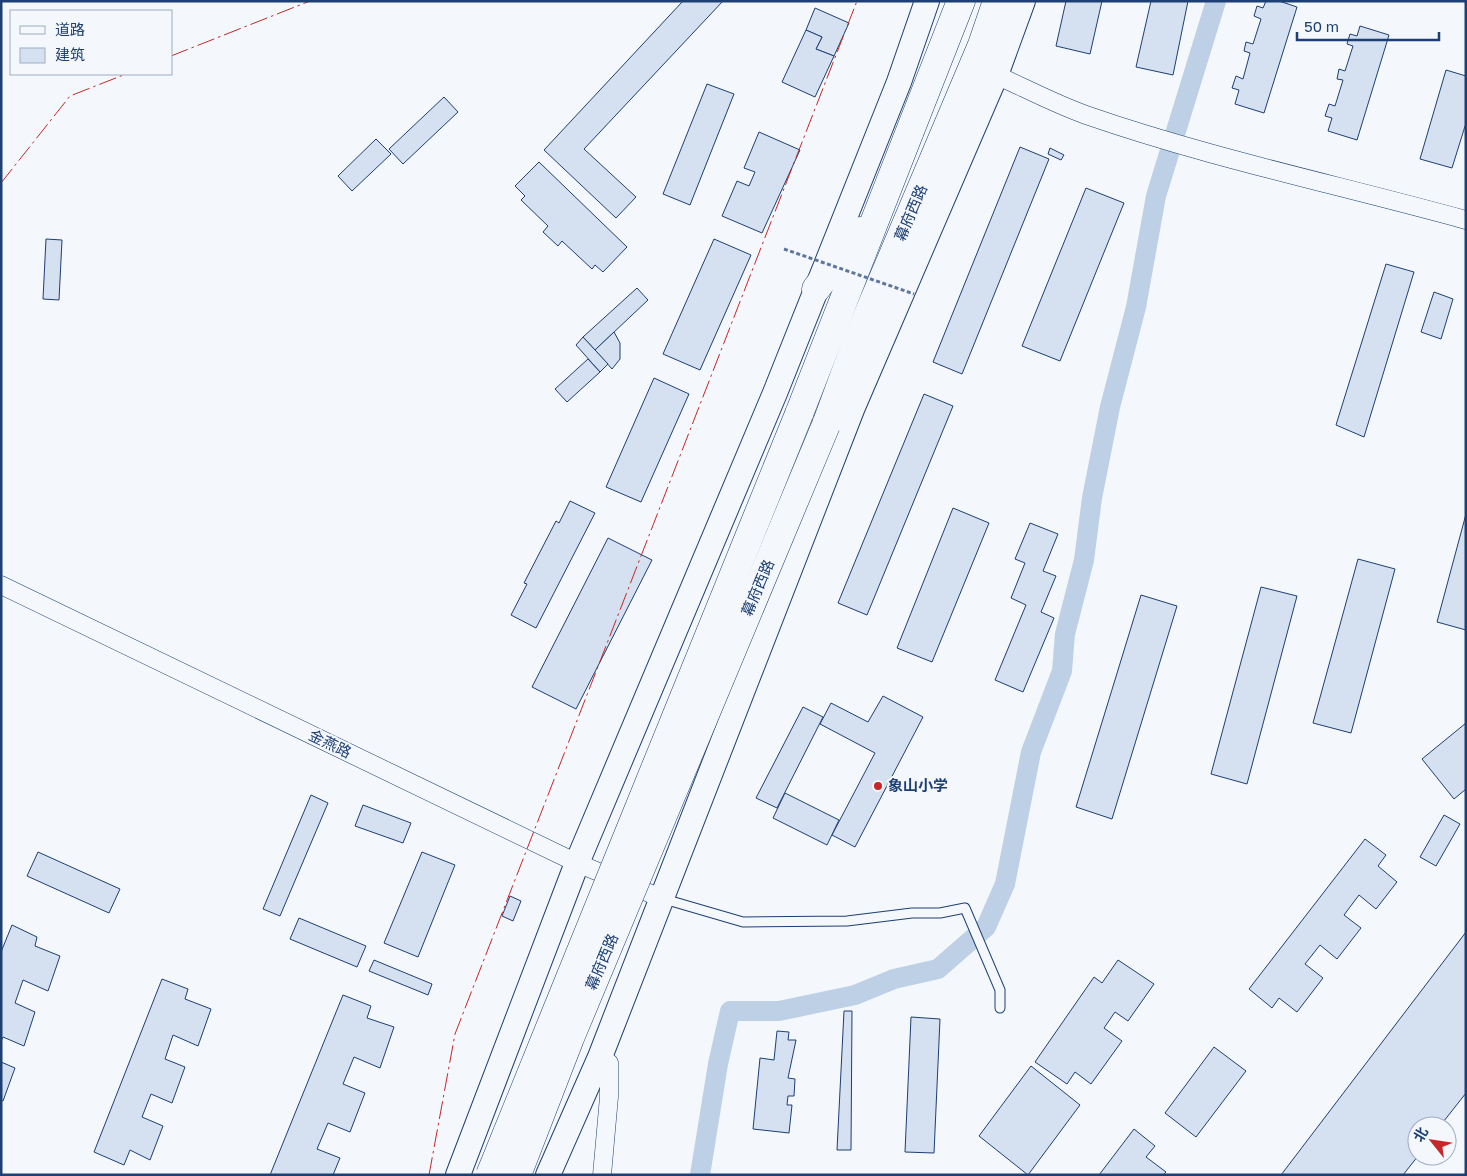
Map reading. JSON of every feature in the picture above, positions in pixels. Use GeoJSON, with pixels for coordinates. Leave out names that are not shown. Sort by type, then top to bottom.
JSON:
{"type":"FeatureCollection","features":[{"type":"Feature","properties":{"kind":"highway","name":"幕府西路"},"geometry":{"type":"LineString","coordinates":[[490,1175],[799,414],[961,1]]}},
{"type":"Feature","properties":{"kind":"highway","name":"幕府西路"},"geometry":{"type":"LineString","coordinates":[[517,1175],[570,1038],[826,425],[858,338],[982,45],[997,1]]}},
{"type":"Feature","properties":{"kind":"highway"},"geometry":{"type":"LineString","coordinates":[[816,289],[881,204]]}},
{"type":"Feature","properties":{"kind":"highway"},"geometry":{"type":"LineString","coordinates":[[856,401],[858,338]]}},
{"type":"Feature","properties":{"kind":"main road"},"geometry":{"type":"LineString","coordinates":[[458,1175],[577,863],[771,402],[899,82],[927,1]]}},
{"type":"Feature","properties":{"kind":"main road","name":"幕府西路"},"geometry":{"type":"LineString","coordinates":[[552,1166],[600,1057],[856,401],[996,75],[1023,1]]}},
{"type":"Feature","properties":{"kind":"main road"},"geometry":{"type":"LineString","coordinates":[[625,750],[635,770],[645,782],[662,789],[686,789],[708,777]]}},
{"type":"Feature","properties":{"kind":"main road"},"geometry":{"type":"LineString","coordinates":[[552,1166],[548,1119],[555,1056],[625,883]]}},
{"type":"Feature","properties":{"kind":"main road"},"geometry":{"type":"LineString","coordinates":[[535,974],[555,965],[572,972],[581,992]]}},
{"type":"Feature","properties":{"kind":"street"},"geometry":{"type":"LineString","coordinates":[[996,75],[1084,114],[1241,162],[1383,197],[1466,220]]}},
{"type":"Feature","properties":{"kind":"street","name":"金燕路"},"geometry":{"type":"LineString","coordinates":[[1,585],[577,863],[661,898]]}},
{"type":"Feature","properties":{"kind":"street"},"geometry":{"type":"LineString","coordinates":[[600,1057],[609,1063],[609,1097],[602,1175]]}},
{"type":"Feature","properties":{"kind":"lane"},"geometry":{"type":"LineString","coordinates":[[661,898],[743,922],[847,922],[912,913],[940,913],[965,908],[1000,990],[1000,1008]]}},
{"type":"Feature","properties":{"kind":"path"},"geometry":{"type":"LineString","coordinates":[[784,249],[914,294]]}},
{"type":"Feature","properties":{"kind":"building"},"geometry":{"type":"Polygon","coordinates":[[[683,1],[723,1],[584,149],[636,197],[616,218],[544,150],[683,1]]]}},
{"type":"Feature","properties":{"kind":"building"},"geometry":{"type":"Polygon","coordinates":[[[1066,1],[1102,1],[1090,54],[1056,46],[1066,1]]]}},
{"type":"Feature","properties":{"kind":"building"},"geometry":{"type":"Polygon","coordinates":[[[1151,1],[1188,1],[1173,75],[1136,67],[1151,1]]]}},
{"type":"Feature","properties":{"kind":"building"},"geometry":{"type":"Polygon","coordinates":[[[1266,1],[1279,1],[1297,7],[1264,113],[1235,104],[1239,90],[1232,88],[1236,76],[1243,79],[1250,53],[1244,51],[1246,42],[1253,44],[1261,19],[1254,16],[1257,6],[1263,8],[1266,1]]]}},
{"type":"Feature","properties":{"kind":"building"},"geometry":{"type":"Polygon","coordinates":[[[815,8],[849,23],[834,56],[816,49],[822,37],[806,30],[815,8]]]}},
{"type":"Feature","properties":{"kind":"building"},"geometry":{"type":"Polygon","coordinates":[[[1360,26],[1389,35],[1357,140],[1328,131],[1332,118],[1325,116],[1329,104],[1335,106],[1343,80],[1337,79],[1339,69],[1345,71],[1353,46],[1347,44],[1350,34],[1357,36],[1360,26]]]}},
{"type":"Feature","properties":{"kind":"building"},"geometry":{"type":"Polygon","coordinates":[[[806,30],[822,37],[816,49],[834,56],[815,97],[782,82],[806,30]]]}},
{"type":"Feature","properties":{"kind":"building"},"geometry":{"type":"Polygon","coordinates":[[[1446,70],[1466,76],[1466,123],[1452,168],[1420,159],[1446,70]]]}},
{"type":"Feature","properties":{"kind":"building"},"geometry":{"type":"Polygon","coordinates":[[[707,84],[734,94],[690,205],[663,194],[707,84]]]}},
{"type":"Feature","properties":{"kind":"building"},"geometry":{"type":"Polygon","coordinates":[[[444,97],[458,112],[403,164],[389,149],[444,97]]]}},
{"type":"Feature","properties":{"kind":"building"},"geometry":{"type":"Polygon","coordinates":[[[759,132],[800,150],[762,233],[722,216],[737,181],[749,186],[755,172],[744,168],[759,132]]]}},
{"type":"Feature","properties":{"kind":"building"},"geometry":{"type":"Polygon","coordinates":[[[376,139],[391,154],[352,191],[338,176],[376,139]]]}},
{"type":"Feature","properties":{"kind":"building"},"geometry":{"type":"Polygon","coordinates":[[[1020,147],[1049,159],[962,374],[933,362],[1020,147]]]}},
{"type":"Feature","properties":{"kind":"building"},"geometry":{"type":"Polygon","coordinates":[[[1050,148],[1064,155],[1061,160],[1048,154],[1050,148]]]}},
{"type":"Feature","properties":{"kind":"building"},"geometry":{"type":"Polygon","coordinates":[[[539,162],[627,247],[603,272],[595,265],[592,269],[562,241],[558,246],[543,232],[548,226],[521,200],[525,196],[515,186],[539,162]]]}},
{"type":"Feature","properties":{"kind":"building"},"geometry":{"type":"Polygon","coordinates":[[[1086,188],[1124,203],[1060,361],[1022,346],[1086,188]]]}},
{"type":"Feature","properties":{"kind":"building"},"geometry":{"type":"Polygon","coordinates":[[[46,239],[62,240],[59,300],[43,299],[46,239]]]}},
{"type":"Feature","properties":{"kind":"building"},"geometry":{"type":"Polygon","coordinates":[[[714,239],[751,255],[700,370],[663,354],[714,239]]]}},
{"type":"Feature","properties":{"kind":"building"},"geometry":{"type":"Polygon","coordinates":[[[1386,264],[1414,272],[1364,437],[1336,425],[1386,264]]]}},
{"type":"Feature","properties":{"kind":"building"},"geometry":{"type":"Polygon","coordinates":[[[637,288],[648,300],[595,350],[583,337],[637,288]]]}},
{"type":"Feature","properties":{"kind":"building"},"geometry":{"type":"Polygon","coordinates":[[[1434,292],[1453,299],[1441,339],[1421,332],[1434,292]]]}},
{"type":"Feature","properties":{"kind":"building"},"geometry":{"type":"Polygon","coordinates":[[[614,332],[620,343],[620,359],[612,369],[595,350],[614,332]]]}},
{"type":"Feature","properties":{"kind":"building"},"geometry":{"type":"Polygon","coordinates":[[[583,337],[608,364],[600,372],[576,345],[583,337]]]}},
{"type":"Feature","properties":{"kind":"building"},"geometry":{"type":"Polygon","coordinates":[[[588,359],[600,372],[567,402],[555,389],[588,359]]]}},
{"type":"Feature","properties":{"kind":"building"},"geometry":{"type":"Polygon","coordinates":[[[654,378],[689,394],[641,502],[606,487],[654,378]]]}},
{"type":"Feature","properties":{"kind":"building"},"geometry":{"type":"Polygon","coordinates":[[[924,394],[953,406],[867,615],[838,603],[924,394]]]}},
{"type":"Feature","properties":{"kind":"building"},"geometry":{"type":"Polygon","coordinates":[[[570,501],[595,513],[536,628],[511,615],[527,584],[524,583],[556,521],[559,523],[570,501]]]}},
{"type":"Feature","properties":{"kind":"building"},"geometry":{"type":"Polygon","coordinates":[[[953,508],[989,523],[932,662],[897,648],[953,508]]]}},
{"type":"Feature","properties":{"kind":"building"},"geometry":{"type":"Polygon","coordinates":[[[1466,514],[1466,630],[1437,622],[1466,514]]]}},
{"type":"Feature","properties":{"kind":"building"},"geometry":{"type":"Polygon","coordinates":[[[1030,523],[1058,534],[1043,571],[1056,576],[1041,612],[1054,618],[1023,692],[995,680],[1026,605],[1011,598],[1025,563],[1015,559],[1030,523]]]}},
{"type":"Feature","properties":{"kind":"building"},"geometry":{"type":"Polygon","coordinates":[[[608,538],[652,560],[576,709],[532,687],[608,538]]]}},
{"type":"Feature","properties":{"kind":"building"},"geometry":{"type":"Polygon","coordinates":[[[1358,559],[1395,569],[1351,733],[1313,723],[1358,559]]]}},
{"type":"Feature","properties":{"kind":"building"},"geometry":{"type":"Polygon","coordinates":[[[1261,587],[1297,596],[1247,784],[1211,774],[1261,587]]]}},
{"type":"Feature","properties":{"kind":"building"},"geometry":{"type":"Polygon","coordinates":[[[1141,595],[1177,606],[1112,819],[1076,807],[1141,595]]]}},
{"type":"Feature","properties":{"kind":"building"},"geometry":{"type":"Polygon","coordinates":[[[883,696],[923,717],[855,847],[832,835],[875,753],[820,724],[831,703],[868,722],[883,696]]]}},
{"type":"Feature","properties":{"kind":"building"},"geometry":{"type":"Polygon","coordinates":[[[803,707],[823,717],[777,808],[756,798],[803,707]]]}},
{"type":"Feature","properties":{"kind":"building"},"geometry":{"type":"Polygon","coordinates":[[[1466,723],[1466,789],[1454,799],[1422,759],[1466,723]]]}},
{"type":"Feature","properties":{"kind":"building"},"geometry":{"type":"Polygon","coordinates":[[[785,793],[839,820],[827,845],[773,818],[785,793]]]}},
{"type":"Feature","properties":{"kind":"building"},"geometry":{"type":"Polygon","coordinates":[[[311,795],[328,803],[280,916],[263,909],[311,795]]]}},
{"type":"Feature","properties":{"kind":"building"},"geometry":{"type":"Polygon","coordinates":[[[363,805],[411,823],[403,843],[355,826],[363,805]]]}},
{"type":"Feature","properties":{"kind":"building"},"geometry":{"type":"Polygon","coordinates":[[[1444,815],[1460,824],[1436,866],[1420,857],[1444,815]]]}},
{"type":"Feature","properties":{"kind":"building"},"geometry":{"type":"Polygon","coordinates":[[[1365,839],[1386,855],[1378,866],[1397,882],[1376,909],[1359,895],[1344,915],[1361,928],[1337,959],[1320,945],[1305,964],[1323,978],[1297,1012],[1279,998],[1272,1008],[1249,989],[1365,839]]]}},
{"type":"Feature","properties":{"kind":"building"},"geometry":{"type":"Polygon","coordinates":[[[38,852],[120,889],[109,913],[27,876],[38,852]]]}},
{"type":"Feature","properties":{"kind":"building"},"geometry":{"type":"Polygon","coordinates":[[[422,852],[455,865],[418,957],[384,943],[422,852]]]}},
{"type":"Feature","properties":{"kind":"building"},"geometry":{"type":"Polygon","coordinates":[[[510,896],[521,901],[513,921],[502,916],[510,896]]]}},
{"type":"Feature","properties":{"kind":"building"},"geometry":{"type":"Polygon","coordinates":[[[299,918],[366,946],[357,967],[290,939],[299,918]]]}},
{"type":"Feature","properties":{"kind":"building"},"geometry":{"type":"Polygon","coordinates":[[[12,925],[37,937],[35,946],[60,956],[48,991],[23,980],[15,1003],[35,1012],[24,1046],[3,1037],[1,1041],[1,952],[12,925]]]}},
{"type":"Feature","properties":{"kind":"building"},"geometry":{"type":"Polygon","coordinates":[[[1466,932],[1466,1093],[1448,1116],[1407,1116],[1407,1166],[1410,1166],[1403,1175],[1281,1175],[1466,932]]]}},
{"type":"Feature","properties":{"kind":"building"},"geometry":{"type":"Polygon","coordinates":[[[374,960],[432,984],[428,995],[369,971],[374,960]]]}},
{"type":"Feature","properties":{"kind":"building"},"geometry":{"type":"Polygon","coordinates":[[[1118,960],[1154,984],[1128,1021],[1115,1012],[1104,1028],[1122,1041],[1091,1084],[1075,1072],[1067,1084],[1035,1062],[1094,977],[1102,983],[1118,960]]]}},
{"type":"Feature","properties":{"kind":"building"},"geometry":{"type":"Polygon","coordinates":[[[162,979],[188,989],[185,999],[211,1009],[198,1046],[173,1035],[165,1059],[185,1067],[172,1103],[151,1094],[142,1117],[163,1126],[150,1160],[130,1150],[124,1165],[94,1152],[162,979]]]}},
{"type":"Feature","properties":{"kind":"building"},"geometry":{"type":"Polygon","coordinates":[[[343,995],[371,1006],[367,1018],[394,1027],[380,1068],[354,1057],[343,1084],[365,1093],[350,1132],[328,1123],[317,1149],[340,1158],[333,1175],[270,1175],[343,995]]]}},
{"type":"Feature","properties":{"kind":"building"},"geometry":{"type":"Polygon","coordinates":[[[844,1011],[852,1011],[851,1150],[837,1150],[844,1011]]]}},
{"type":"Feature","properties":{"kind":"building"},"geometry":{"type":"Polygon","coordinates":[[[911,1017],[940,1019],[934,1153],[905,1152],[911,1017]]]}},
{"type":"Feature","properties":{"kind":"building"},"geometry":{"type":"Polygon","coordinates":[[[777,1031],[789,1032],[788,1040],[796,1040],[788,1078],[795,1079],[794,1096],[788,1096],[787,1105],[792,1105],[789,1133],[753,1129],[760,1058],[774,1060],[777,1031]]]}},
{"type":"Feature","properties":{"kind":"building"},"geometry":{"type":"Polygon","coordinates":[[[1214,1047],[1246,1071],[1196,1137],[1165,1113],[1214,1047]]]}},
{"type":"Feature","properties":{"kind":"building"},"geometry":{"type":"Polygon","coordinates":[[[1,1062],[15,1068],[3,1101],[1,1100],[1,1062]]]}},
{"type":"Feature","properties":{"kind":"building"},"geometry":{"type":"Polygon","coordinates":[[[1031,1066],[1080,1105],[1028,1175],[979,1136],[1031,1066]]]}},
{"type":"Feature","properties":{"kind":"building"},"geometry":{"type":"Polygon","coordinates":[[[1134,1129],[1155,1146],[1146,1157],[1166,1172],[1163,1175],[1099,1175],[1134,1129]]]}},
{"type":"Feature","properties":{"kind":"waterway"},"geometry":{"type":"LineString","coordinates":[[700,1175],[718,1064],[730,1011],[779,1011],[855,995],[894,979],[938,969],[986,927],[1005,884],[1031,752],[1062,671],[1065,634],[1084,560],[1092,498],[1110,407],[1136,307],[1156,196],[1216,1]]}},
{"type":"Feature","properties":{"kind":"power"},"geometry":{"type":"LineString","coordinates":[[172,56],[310,1]]}},
{"type":"Feature","properties":{"kind":"power"},"geometry":{"type":"LineString","coordinates":[[429,1175],[455,1034],[857,1]]}},
{"type":"Feature","properties":{"kind":"power"},"geometry":{"type":"LineString","coordinates":[[1,183],[70,96],[123,75]]}},
{"type":"Feature","properties":{"kind":"place","name":"象山小学"},"geometry":{"type":"Point","coordinates":[878,786]}}]}
